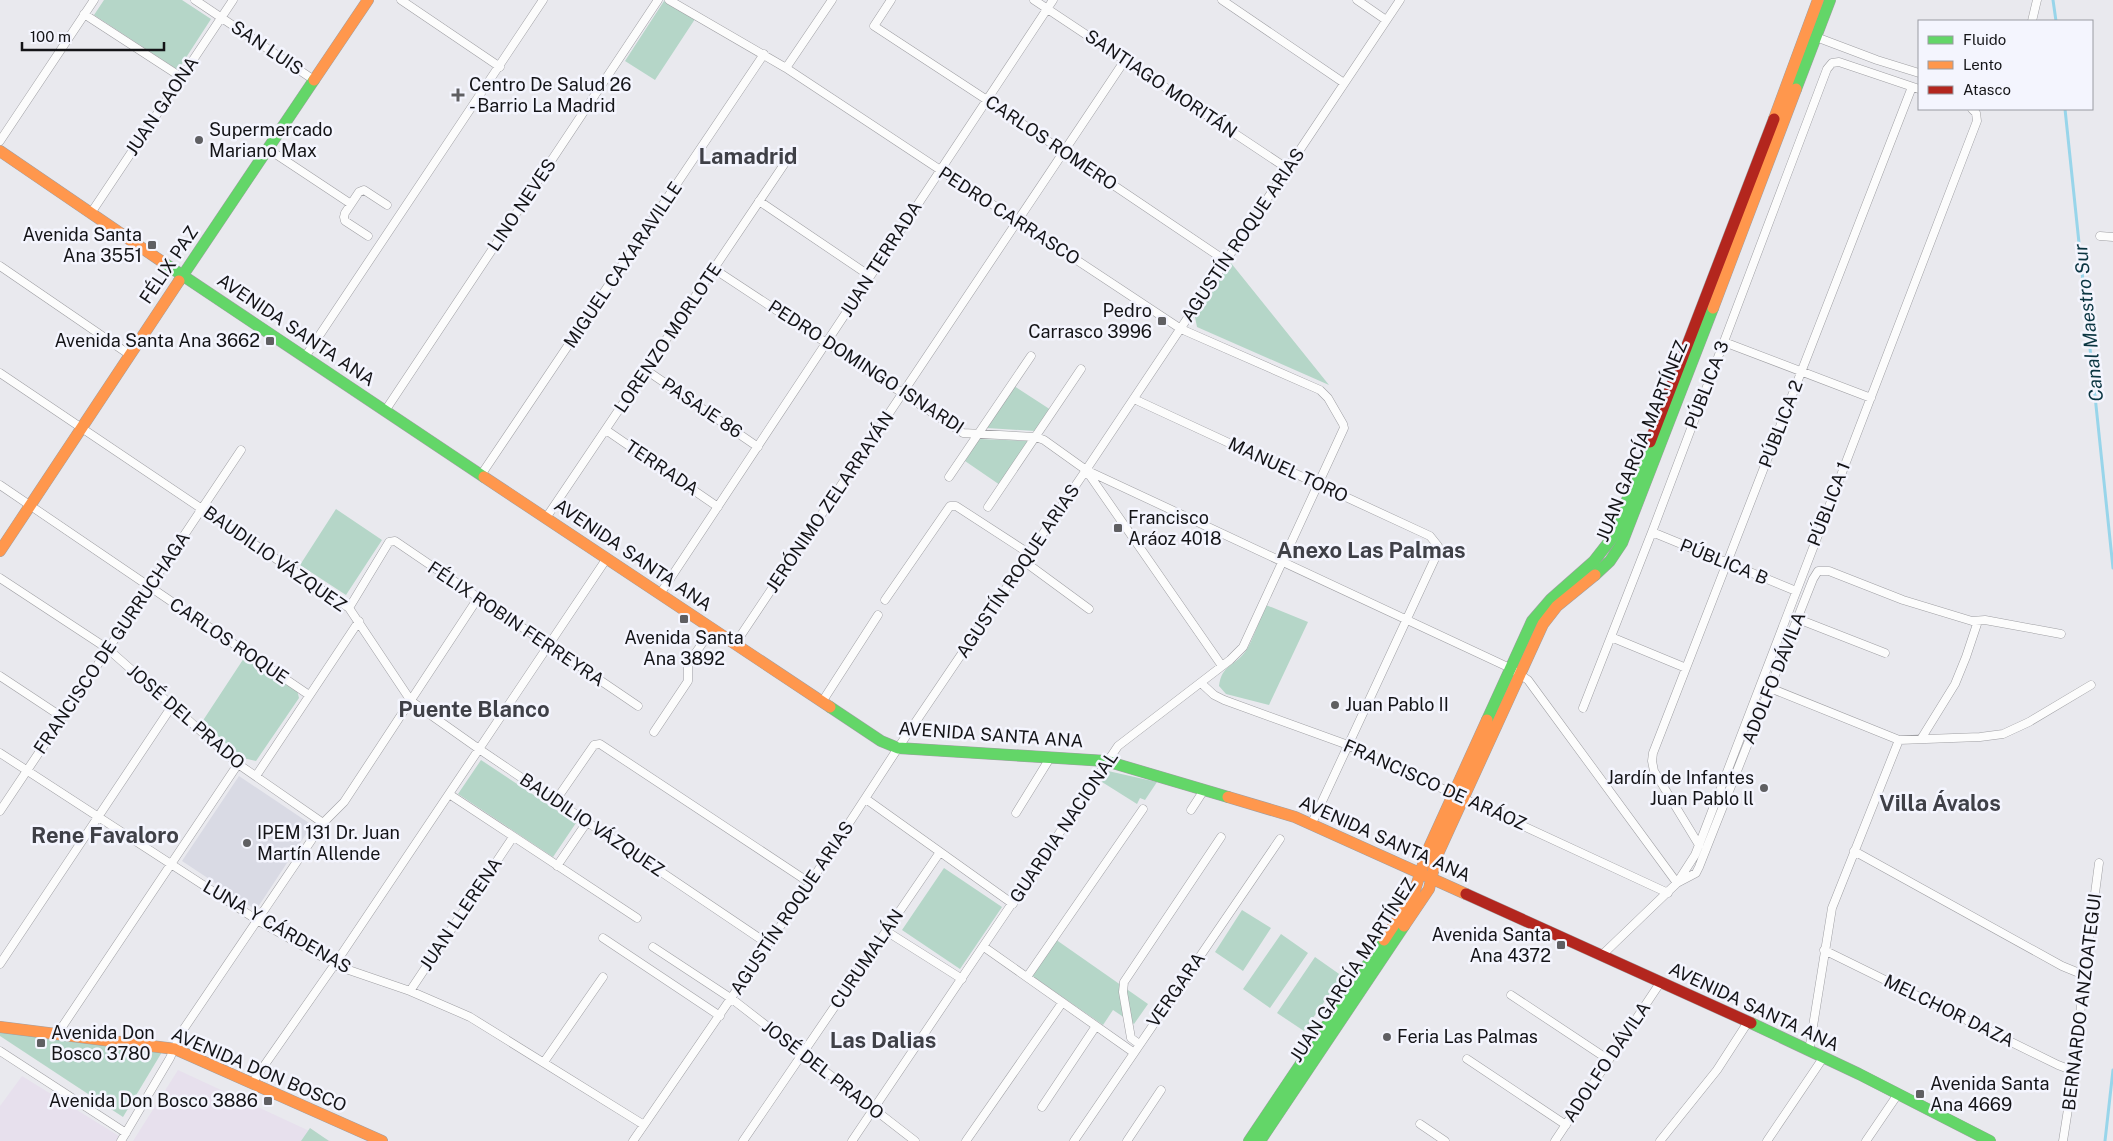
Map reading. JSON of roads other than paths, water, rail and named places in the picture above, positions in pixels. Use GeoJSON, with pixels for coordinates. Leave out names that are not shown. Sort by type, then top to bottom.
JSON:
{"type":"FeatureCollection","features":[{"type":"Feature","properties":{"kind":"main road","name":"FÉLIX PAZ"},"geometry":{"type":"LineString","coordinates":[[0,551],[80,428],[368,0]]}},
{"type":"Feature","properties":{"kind":"main road","name":"JUAN GARCÍA MARTÍNEZ"},"geometry":{"type":"LineString","coordinates":[[1263,1140],[1425,896],[1436,858],[1460,795],[1515,671],[1532,622],[1539,610],[1551,598],[1598,558],[1612,538],[1685,355],[1818,0]]}},
{"type":"Feature","properties":{"kind":"main road","name":"JUAN GARCÍA MARTÍNEZ"},"geometry":{"type":"LineString","coordinates":[[1515,671],[1549,615],[1557,606],[1601,570],[1610,561],[1622,543],[1830,0]]}},
{"type":"Feature","properties":{"kind":"main road","name":"AVENIDA SANTA ANA"},"geometry":{"type":"LineString","coordinates":[[0,151],[305,358],[881,741],[898,748],[1106,761],[1312,823],[1748,1022],[1898,1094],[1990,1141]]}},
{"type":"Feature","properties":{"kind":"main road","name":"JUAN GARCÍA MARTÍNEZ"},"geometry":{"type":"LineString","coordinates":[[1249,1141],[1412,896],[1427,852],[1460,795]]}},
{"type":"Feature","properties":{"kind":"main road","name":"AVENIDA DON BOSCO"},"geometry":{"type":"LineString","coordinates":[[0,1027],[175,1049],[382,1141]]}},
{"type":"Feature","properties":{"kind":"street"},"geometry":{"type":"LineString","coordinates":[[0,141],[94,0]]}},
{"type":"Feature","properties":{"kind":"street","name":"SAN LUIS"},"geometry":{"type":"LineString","coordinates":[[195,0],[314,80]]}},
{"type":"Feature","properties":{"kind":"street","name":"JUAN GAONA"},"geometry":{"type":"LineString","coordinates":[[91,213],[233,0]]}},
{"type":"Feature","properties":{"kind":"street"},"geometry":{"type":"LineString","coordinates":[[401,0],[500,66]]}},
{"type":"Feature","properties":{"kind":"street"},"geometry":{"type":"LineString","coordinates":[[305,358],[543,0]]}},
{"type":"Feature","properties":{"kind":"street","name":"LINO NEVES"},"geometry":{"type":"LineString","coordinates":[[385,411],[658,0]]}},
{"type":"Feature","properties":{"kind":"street"},"geometry":{"type":"LineString","coordinates":[[786,68],[832,0]]}},
{"type":"Feature","properties":{"kind":"street","name":"CARLOS ROMERO"},"geometry":{"type":"LineString","coordinates":[[891,0],[874,26],[1226,261]]}},
{"type":"Feature","properties":{"kind":"street","name":"SANTIAGO MORITÁN"},"geometry":{"type":"LineString","coordinates":[[1034,0],[1288,169]]}},
{"type":"Feature","properties":{"kind":"street","name":"JUAN TERRADA"},"geometry":{"type":"LineString","coordinates":[[660,594],[1053,0]]}},
{"type":"Feature","properties":{"kind":"street"},"geometry":{"type":"LineString","coordinates":[[1222,0],[1344,83]]}},
{"type":"Feature","properties":{"kind":"street"},"geometry":{"type":"LineString","coordinates":[[1357,0],[1386,20]]}},
{"type":"Feature","properties":{"kind":"street","name":"AGUSTÍN ROQUE ARIAS"},"geometry":{"type":"LineString","coordinates":[[633,1141],[810,883],[898,748],[1025,562],[1400,0]]}},
{"type":"Feature","properties":{"kind":"street"},"geometry":{"type":"LineString","coordinates":[[2032,20],[2037,0]]}},
{"type":"Feature","properties":{"kind":"street","name":"PEDRO CARRASCO"},"geometry":{"type":"LineString","coordinates":[[674,1],[786,68],[1181,329],[1320,390],[1328,398],[1344,428]]}},
{"type":"Feature","properties":{"kind":"street"},"geometry":{"type":"LineString","coordinates":[[84,14],[181,77]]}},
{"type":"Feature","properties":{"kind":"street"},"geometry":{"type":"LineString","coordinates":[[1816,37],[1877,60],[1918,73]]}},
{"type":"Feature","properties":{"kind":"street","name":"MIGUEL CAXARAVILLE"},"geometry":{"type":"LineString","coordinates":[[482,475],[764,54]]}},
{"type":"Feature","properties":{"kind":"street","name":"JERÓNIMO ZELARRAYÁN"},"geometry":{"type":"LineString","coordinates":[[735,644],[1125,60]]}},
{"type":"Feature","properties":{"kind":"street","name":"PÚBLICA 3"},"geometry":{"type":"LineString","coordinates":[[1583,708],[1652,532],[1825,74],[1832,63],[1844,63],[1916,88]]}},
{"type":"Feature","properties":{"kind":"street","name":"PÚBLICA 2"},"geometry":{"type":"LineString","coordinates":[[1699,845],[1654,771],[1652,761],[1726,563],[1801,371],[1916,88]]}},
{"type":"Feature","properties":{"kind":"street","name":"PÚBLICA 1"},"geometry":{"type":"LineString","coordinates":[[1677,883],[1695,855],[1699,845],[1977,122],[1976,113],[1973,110]]}},
{"type":"Feature","properties":{"kind":"street"},"geometry":{"type":"LineString","coordinates":[[268,149],[351,204]]}},
{"type":"Feature","properties":{"kind":"street","name":"LORENZO MORLOTE"},"geometry":{"type":"LineString","coordinates":[[546,518],[789,157]]}},
{"type":"Feature","properties":{"kind":"street"},"geometry":{"type":"LineString","coordinates":[[368,236],[345,221],[345,213],[359,192],[364,190],[387,205]]}},
{"type":"Feature","properties":{"kind":"street"},"geometry":{"type":"LineString","coordinates":[[759,201],[870,276]]}},
{"type":"Feature","properties":{"kind":"street"},"geometry":{"type":"LineString","coordinates":[[2100,236],[2113,237]]}},
{"type":"Feature","properties":{"kind":"street"},"geometry":{"type":"LineString","coordinates":[[0,266],[130,355]]}},
{"type":"Feature","properties":{"kind":"street","name":"PEDRO DOMINGO ISNARDI"},"geometry":{"type":"LineString","coordinates":[[714,268],[963,433],[1036,437],[1044,440],[1086,470],[1515,671],[1528,680],[1677,883]]}},
{"type":"Feature","properties":{"kind":"street"},"geometry":{"type":"LineString","coordinates":[[1724,342],[1870,398]]}},
{"type":"Feature","properties":{"kind":"street"},"geometry":{"type":"LineString","coordinates":[[949,477],[1030,356]]}},
{"type":"Feature","properties":{"kind":"street"},"geometry":{"type":"LineString","coordinates":[[988,507],[1081,369]]}},
{"type":"Feature","properties":{"kind":"street","name":"PASAJE 86"},"geometry":{"type":"LineString","coordinates":[[646,370],[758,446]]}},
{"type":"Feature","properties":{"kind":"street","name":"BAUDILIO VÁZQUEZ"},"geometry":{"type":"LineString","coordinates":[[0,373],[348,608],[359,621],[411,701],[768,944]]}},
{"type":"Feature","properties":{"kind":"street","name":"MANUEL TORO"},"geometry":{"type":"LineString","coordinates":[[1134,399],[1430,536],[1438,546],[1437,554],[1406,620]]}},
{"type":"Feature","properties":{"kind":"street","name":"GUARDIA NACIONAL"},"geometry":{"type":"LineString","coordinates":[[852,1141],[1013,904],[1106,761],[1125,739],[1222,666],[1243,647],[1344,428]]}},
{"type":"Feature","properties":{"kind":"street","name":"TERRADA"},"geometry":{"type":"LineString","coordinates":[[606,430],[718,506]]}},
{"type":"Feature","properties":{"kind":"street","name":"FRANCISCO DE GURRUCHAGA"},"geometry":{"type":"LineString","coordinates":[[0,811],[241,450]]}},
{"type":"Feature","properties":{"kind":"street"},"geometry":{"type":"LineString","coordinates":[[1086,470],[1222,666]]}},
{"type":"Feature","properties":{"kind":"street","name":"CARLOS ROQUE"},"geometry":{"type":"LineString","coordinates":[[0,485],[309,695]]}},
{"type":"Feature","properties":{"kind":"street"},"geometry":{"type":"LineString","coordinates":[[885,600],[950,506],[956,506],[1030,554]]}},
{"type":"Feature","properties":{"kind":"street","name":"PÚBLICA B"},"geometry":{"type":"LineString","coordinates":[[1652,532],[1796,591]]}},
{"type":"Feature","properties":{"kind":"street","name":"FÉLIX ROBIN FERREYRA"},"geometry":{"type":"LineString","coordinates":[[348,608],[389,542],[395,541],[638,706]]}},
{"type":"Feature","properties":{"kind":"street"},"geometry":{"type":"LineString","coordinates":[[252,1083],[335,964],[606,558]]}},
{"type":"Feature","properties":{"kind":"street"},"geometry":{"type":"LineString","coordinates":[[1025,562],[1089,609]]}},
{"type":"Feature","properties":{"kind":"street","name":"ADOLFO DÁVILA"},"geometry":{"type":"LineString","coordinates":[[1602,955],[1677,883],[1696,873],[1699,868],[1818,571],[1829,571],[1903,600],[1978,621]]}},
{"type":"Feature","properties":{"kind":"street","name":"JOSÉ DEL PRADO"},"geometry":{"type":"LineString","coordinates":[[0,578],[108,649],[238,764],[323,823]]}},
{"type":"Feature","properties":{"kind":"street"},"geometry":{"type":"LineString","coordinates":[[121,1141],[175,1049],[181,1033],[323,823],[344,802],[478,598]]}},
{"type":"Feature","properties":{"kind":"street"},"geometry":{"type":"LineString","coordinates":[[822,702],[878,615]]}},
{"type":"Feature","properties":{"kind":"street"},"geometry":{"type":"LineString","coordinates":[[1798,619],[1885,653]]}},
{"type":"Feature","properties":{"kind":"street"},"geometry":{"type":"LineString","coordinates":[[1312,823],[1406,620]]}},
{"type":"Feature","properties":{"kind":"street"},"geometry":{"type":"LineString","coordinates":[[256,776],[359,621]]}},
{"type":"Feature","properties":{"kind":"street"},"geometry":{"type":"LineString","coordinates":[[1921,738],[1955,684],[1978,621],[2061,634]]}},
{"type":"Feature","properties":{"kind":"street"},"geometry":{"type":"LineString","coordinates":[[654,732],[688,681],[688,664],[712,629]]}},
{"type":"Feature","properties":{"kind":"street"},"geometry":{"type":"LineString","coordinates":[[1611,637],[1686,668]]}},
{"type":"Feature","properties":{"kind":"street"},"geometry":{"type":"LineString","coordinates":[[0,676],[62,717]]}},
{"type":"Feature","properties":{"kind":"street","name":"FRANCISCO DE ARÁOZ"},"geometry":{"type":"LineString","coordinates":[[1200,683],[1214,695],[1224,700],[1348,745],[1668,892]]}},
{"type":"Feature","properties":{"kind":"street"},"geometry":{"type":"LineString","coordinates":[[1770,688],[1899,740],[1980,737],[2003,734],[2029,722],[2092,685]]}},
{"type":"Feature","properties":{"kind":"street"},"geometry":{"type":"LineString","coordinates":[[0,964],[172,706]]}},
{"type":"Feature","properties":{"kind":"street"},"geometry":{"type":"LineString","coordinates":[[1809,1051],[1832,908],[1899,740]]}},
{"type":"Feature","properties":{"kind":"street"},"geometry":{"type":"LineString","coordinates":[[556,800],[590,750],[594,745],[600,744],[810,883]]}},
{"type":"Feature","properties":{"kind":"street","name":"LUNA Y CÁRDENAS"},"geometry":{"type":"LineString","coordinates":[[0,753],[257,920],[335,964],[410,991],[470,1017],[644,1125]]}},
{"type":"Feature","properties":{"kind":"street"},"geometry":{"type":"LineString","coordinates":[[1016,813],[1050,758]]}},
{"type":"Feature","properties":{"kind":"street"},"geometry":{"type":"LineString","coordinates":[[58,1034],[238,764]]}},
{"type":"Feature","properties":{"kind":"street"},"geometry":{"type":"LineString","coordinates":[[1191,810],[1204,790]]}},
{"type":"Feature","properties":{"kind":"street"},"geometry":{"type":"LineString","coordinates":[[449,794],[637,918]]}},
{"type":"Feature","properties":{"kind":"street"},"geometry":{"type":"LineString","coordinates":[[866,799],[1013,904]]}},
{"type":"Feature","properties":{"kind":"street"},"geometry":{"type":"LineString","coordinates":[[1027,977],[1143,809]]}},
{"type":"Feature","properties":{"kind":"street"},"geometry":{"type":"LineString","coordinates":[[557,866],[587,822]]}},
{"type":"Feature","properties":{"kind":"street","name":"JUAN LLERENA"},"geometry":{"type":"LineString","coordinates":[[410,991],[513,837]]}},
{"type":"Feature","properties":{"kind":"street"},"geometry":{"type":"LineString","coordinates":[[1139,1044],[1131,1038],[1123,992],[1124,982],[1221,838]]}},
{"type":"Feature","properties":{"kind":"street","name":"VERGARA"},"geometry":{"type":"LineString","coordinates":[[1074,1141],[1280,839]]}},
{"type":"Feature","properties":{"kind":"street"},"geometry":{"type":"LineString","coordinates":[[1854,851],[2062,966],[2084,975]]}},
{"type":"Feature","properties":{"kind":"street","name":"CURUMALÁN"},"geometry":{"type":"LineString","coordinates":[[743,1141],[940,852]]}},
{"type":"Feature","properties":{"kind":"street","name":"BERNARDO ANZOATEGUI"},"geometry":{"type":"LineString","coordinates":[[2063,1141],[2074,1071],[2084,975],[2099,863]]}},
{"type":"Feature","properties":{"kind":"street"},"geometry":{"type":"LineString","coordinates":[[886,931],[962,979]]}},
{"type":"Feature","properties":{"kind":"street"},"geometry":{"type":"LineString","coordinates":[[603,938],[720,1016]]}},
{"type":"Feature","properties":{"kind":"street"},"geometry":{"type":"LineString","coordinates":[[984,946],[1133,1052]]}},
{"type":"Feature","properties":{"kind":"street","name":"JOSÉ DEL PRADO"},"geometry":{"type":"LineString","coordinates":[[652,947],[732,999],[915,1141]]}},
{"type":"Feature","properties":{"kind":"street","name":"MELCHOR DAZA"},"geometry":{"type":"LineString","coordinates":[[1824,950],[2058,1065],[2074,1071]]}},
{"type":"Feature","properties":{"kind":"street"},"geometry":{"type":"LineString","coordinates":[[544,1062],[603,977]]}},
{"type":"Feature","properties":{"kind":"street","name":"ADOLFO DÁVILA"},"geometry":{"type":"LineString","coordinates":[[1555,1141],[1660,983]]}},
{"type":"Feature","properties":{"kind":"street"},"geometry":{"type":"LineString","coordinates":[[1511,995],[1609,1060]]}},
{"type":"Feature","properties":{"kind":"street"},"geometry":{"type":"LineString","coordinates":[[966,1141],[1062,1002]]}},
{"type":"Feature","properties":{"kind":"street"},"geometry":{"type":"LineString","coordinates":[[1660,1141],[1717,1070],[1748,1022]]}},
{"type":"Feature","properties":{"kind":"street"},"geometry":{"type":"LineString","coordinates":[[1042,1107],[1096,1026]]}},
{"type":"Feature","properties":{"kind":"street"},"geometry":{"type":"LineString","coordinates":[[1,1054],[126,1133]]}},
{"type":"Feature","properties":{"kind":"street"},"geometry":{"type":"LineString","coordinates":[[1767,1141],[1822,1058]]}},
{"type":"Feature","properties":{"kind":"street"},"geometry":{"type":"LineString","coordinates":[[1467,1059],[1566,1125]]}},
{"type":"Feature","properties":{"kind":"street"},"geometry":{"type":"LineString","coordinates":[[1128,1141],[1161,1090]]}},
{"type":"Feature","properties":{"kind":"street"},"geometry":{"type":"LineString","coordinates":[[1866,1141],[1898,1094]]}},
{"type":"Feature","properties":{"kind":"street"},"geometry":{"type":"LineString","coordinates":[[1420,1124],[1446,1141]]}},
{"type":"Feature","properties":{"kind":"waterway","name":"Canal Maestro Sur"},"geometry":{"type":"LineString","coordinates":[[2053,0],[2056,20]]}},
{"type":"Feature","properties":{"kind":"waterway","name":"Canal Maestro Sur"},"geometry":{"type":"LineString","coordinates":[[2065,110],[2113,568]]}},
{"type":"Feature","properties":{"kind":"waterway","name":"Canal Maestro Sur"},"geometry":{"type":"LineString","coordinates":[[2105,1141],[2113,1070]]}},
{"type":"Feature","properties":{"kind":"place","name":"Centro De Salud 26 - Barrio La Madrid"},"geometry":{"type":"Point","coordinates":[458,95]}},
{"type":"Feature","properties":{"kind":"place","name":"Supermercado Mariano Max"},"geometry":{"type":"Point","coordinates":[199,140]}},
{"type":"Feature","properties":{"kind":"place","name":"Avenida Santa Ana 3551"},"geometry":{"type":"Point","coordinates":[152,245]}},
{"type":"Feature","properties":{"kind":"place","name":"Pedro Carrasco 3996"},"geometry":{"type":"Point","coordinates":[1162,321]}},
{"type":"Feature","properties":{"kind":"place","name":"Avenida Santa Ana 3662"},"geometry":{"type":"Point","coordinates":[270,341]}},
{"type":"Feature","properties":{"kind":"place","name":"Francisco Aráoz 4018"},"geometry":{"type":"Point","coordinates":[1118,528]}},
{"type":"Feature","properties":{"kind":"place","name":"Avenida Santa Ana 3892"},"geometry":{"type":"Point","coordinates":[684,619]}},
{"type":"Feature","properties":{"kind":"place","name":"Juan Pablo II"},"geometry":{"type":"Point","coordinates":[1335,705]}},
{"type":"Feature","properties":{"kind":"place","name":"Jardín de Infantes Juan Pablo ll"},"geometry":{"type":"Point","coordinates":[1764,788]}},
{"type":"Feature","properties":{"kind":"place","name":"IPEM 131 Dr. Juan Martín Allende"},"geometry":{"type":"Point","coordinates":[247,843]}},
{"type":"Feature","properties":{"kind":"place","name":"Avenida Santa Ana 4372"},"geometry":{"type":"Point","coordinates":[1561,945]}},
{"type":"Feature","properties":{"kind":"place","name":"Feria Las Palmas"},"geometry":{"type":"Point","coordinates":[1387,1037]}},
{"type":"Feature","properties":{"kind":"place","name":"Avenida Don Bosco 3780"},"geometry":{"type":"Point","coordinates":[41,1043]}},
{"type":"Feature","properties":{"kind":"place","name":"Avenida Santa Ana 4669"},"geometry":{"type":"Point","coordinates":[1920,1094]}},
{"type":"Feature","properties":{"kind":"place","name":"Avenida Don Bosco 3886"},"geometry":{"type":"Point","coordinates":[268,1101]}},
{"type":"Feature","properties":{"kind":"district","name":"Lamadrid"},"geometry":{"type":"Point","coordinates":[748,156]}},
{"type":"Feature","properties":{"kind":"district","name":"Anexo Las Palmas"},"geometry":{"type":"Point","coordinates":[1371,550]}},
{"type":"Feature","properties":{"kind":"district","name":"Puente Blanco"},"geometry":{"type":"Point","coordinates":[474,709]}},
{"type":"Feature","properties":{"kind":"district","name":"Villa Ávalos"},"geometry":{"type":"Point","coordinates":[1940,803]}},
{"type":"Feature","properties":{"kind":"district","name":"Rene Favaloro"},"geometry":{"type":"Point","coordinates":[105,835]}},
{"type":"Feature","properties":{"kind":"district","name":"Las Dalias"},"geometry":{"type":"Point","coordinates":[883,1040]}}]}
